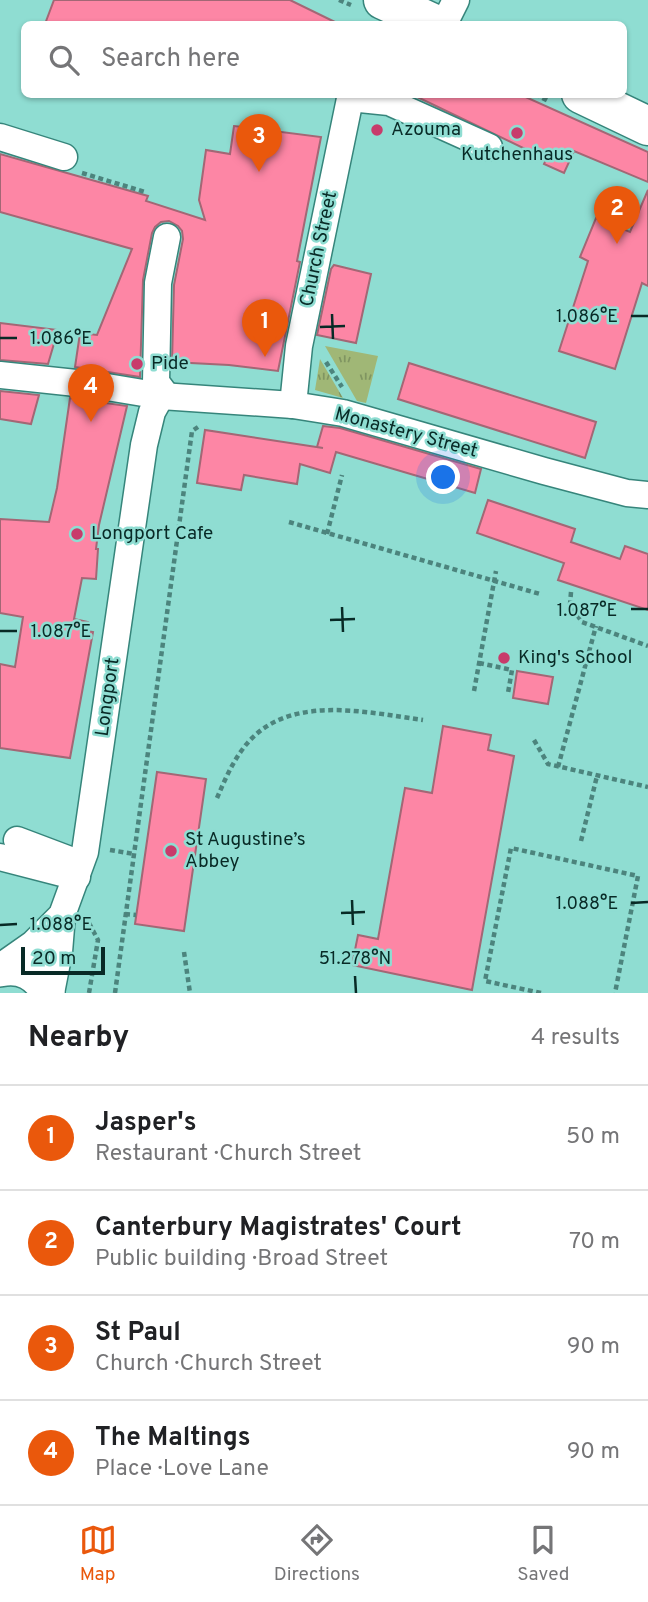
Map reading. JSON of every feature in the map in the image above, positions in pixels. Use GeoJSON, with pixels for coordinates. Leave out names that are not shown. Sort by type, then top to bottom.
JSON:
{"type":"FeatureCollection","features":[{"type":"Feature","properties":{"kind":"highway"},"geometry":{"type":"LineString","coordinates":[[383,0],[428,21]]}},
{"type":"Feature","properties":{"kind":"highway"},"geometry":{"type":"LineString","coordinates":[[589,98],[648,126]]}},
{"type":"Feature","properties":{"kind":"main road","name":"Longport"},"geometry":{"type":"LineString","coordinates":[[0,969],[23,970],[39,979],[49,993]]}},
{"type":"Feature","properties":{"kind":"street"},"geometry":{"type":"LineString","coordinates":[[446,21],[456,0]]}},
{"type":"Feature","properties":{"kind":"street","name":"Church Street"},"geometry":{"type":"LineString","coordinates":[[293,405],[299,346],[351,98]]}},
{"type":"Feature","properties":{"kind":"street"},"geometry":{"type":"LineString","coordinates":[[364,98],[389,102],[489,147]]}},
{"type":"Feature","properties":{"kind":"street"},"geometry":{"type":"LineString","coordinates":[[0,137],[64,157]]}},
{"type":"Feature","properties":{"kind":"street"},"geometry":{"type":"LineString","coordinates":[[163,395],[156,382],[158,283],[166,237]]}},
{"type":"Feature","properties":{"kind":"street","name":"Monastery Street"},"geometry":{"type":"LineString","coordinates":[[0,374],[163,395],[293,405],[343,413],[544,471],[627,493],[648,495]]}},
{"type":"Feature","properties":{"kind":"street","name":"Longport"},"geometry":{"type":"LineString","coordinates":[[49,993],[59,951],[62,915],[79,871],[89,834],[142,454],[152,412],[163,395]]}},
{"type":"Feature","properties":{"kind":"street"},"geometry":{"type":"LineString","coordinates":[[9,848],[79,871]]}},
{"type":"Feature","properties":{"kind":"street","name":"Longport"},"geometry":{"type":"LineString","coordinates":[[0,969],[33,944],[62,915]]}},
{"type":"Feature","properties":{"kind":"path"},"geometry":{"type":"LineString","coordinates":[[64,157],[60,167],[145,192]]}},
{"type":"Feature","properties":{"kind":"path"},"geometry":{"type":"LineString","coordinates":[[299,346],[321,354],[348,397],[343,413]]}},
{"type":"Feature","properties":{"kind":"path"},"geometry":{"type":"LineString","coordinates":[[114,993],[192,431],[206,422]]}},
{"type":"Feature","properties":{"kind":"path"},"geometry":{"type":"LineString","coordinates":[[327,534],[342,475]]}},
{"type":"Feature","properties":{"kind":"path"},"geometry":{"type":"LineString","coordinates":[[289,522],[540,594]]}},
{"type":"Feature","properties":{"kind":"path"},"geometry":{"type":"LineString","coordinates":[[474,691],[496,571]]}},
{"type":"Feature","properties":{"kind":"path"},"geometry":{"type":"LineString","coordinates":[[571,592],[570,605],[582,622],[648,646]]}},
{"type":"Feature","properties":{"kind":"path"},"geometry":{"type":"LineString","coordinates":[[558,767],[596,626]]}},
{"type":"Feature","properties":{"kind":"path"},"geometry":{"type":"LineString","coordinates":[[479,663],[512,670],[508,694]]}},
{"type":"Feature","properties":{"kind":"path"},"geometry":{"type":"LineString","coordinates":[[217,798],[242,749],[258,733],[283,719],[318,711],[339,710],[423,720]]}},
{"type":"Feature","properties":{"kind":"path"},"geometry":{"type":"LineString","coordinates":[[534,740],[548,764],[648,787]]}},
{"type":"Feature","properties":{"kind":"path"},"geometry":{"type":"LineString","coordinates":[[581,841],[597,776]]}},
{"type":"Feature","properties":{"kind":"path"},"geometry":{"type":"LineString","coordinates":[[541,993],[485,981],[511,848],[638,876],[615,993]]}},
{"type":"Feature","properties":{"kind":"path"},"geometry":{"type":"LineString","coordinates":[[125,914],[136,915]]}},
{"type":"Feature","properties":{"kind":"path"},"geometry":{"type":"LineString","coordinates":[[184,952],[190,993]]}},
{"type":"Feature","properties":{"kind":"green space"},"geometry":{"type":"Polygon","coordinates":[[[325,346],[378,356],[366,403],[357,401],[325,346]]]}},
{"type":"Feature","properties":{"kind":"green space"},"geometry":{"type":"Polygon","coordinates":[[[320,359],[343,398],[315,390],[320,359]]]}},
{"type":"Feature","properties":{"kind":"building"},"geometry":{"type":"Polygon","coordinates":[[[54,0],[290,0],[333,21],[46,21],[54,0]]]}},
{"type":"Feature","properties":{"kind":"building"},"geometry":{"type":"Polygon","coordinates":[[[419,98],[528,98],[648,152],[648,182],[574,151],[564,173],[544,164],[546,159],[419,98]]]}},
{"type":"Feature","properties":{"kind":"building"},"geometry":{"type":"Polygon","coordinates":[[[234,126],[321,137],[278,371],[172,362],[174,285],[183,239],[182,231],[169,221],[161,222],[152,233],[143,280],[140,377],[75,367],[80,333],[97,335],[132,249],[0,212],[0,154],[148,196],[146,201],[205,220],[199,200],[206,150],[230,154],[234,126]]]}},
{"type":"Feature","properties":{"kind":"building"},"geometry":{"type":"Polygon","coordinates":[[[648,190],[648,286],[642,283],[615,369],[559,351],[588,261],[580,257],[596,218],[630,232],[648,190]]]}},
{"type":"Feature","properties":{"kind":"building"},"geometry":{"type":"Polygon","coordinates":[[[334,265],[371,274],[356,343],[317,335],[334,265]]]}},
{"type":"Feature","properties":{"kind":"building"},"geometry":{"type":"Polygon","coordinates":[[[0,323],[58,330],[48,364],[0,360],[0,323]]]}},
{"type":"Feature","properties":{"kind":"building"},"geometry":{"type":"Polygon","coordinates":[[[409,363],[596,422],[585,458],[398,399],[409,363]]]}},
{"type":"Feature","properties":{"kind":"building"},"geometry":{"type":"Polygon","coordinates":[[[0,391],[39,395],[31,424],[0,419],[0,391]]]}},
{"type":"Feature","properties":{"kind":"building"},"geometry":{"type":"Polygon","coordinates":[[[70,398],[127,406],[99,525],[96,579],[82,578],[74,619],[88,622],[87,631],[93,632],[70,758],[0,748],[0,664],[15,667],[23,617],[0,613],[0,519],[49,522],[57,488],[70,398]]]}},
{"type":"Feature","properties":{"kind":"building"},"geometry":{"type":"Polygon","coordinates":[[[323,426],[340,428],[481,469],[475,493],[336,452],[330,473],[300,464],[297,484],[244,475],[241,490],[197,483],[205,430],[323,448],[317,447],[323,426]]]}},
{"type":"Feature","properties":{"kind":"building"},"geometry":{"type":"Polygon","coordinates":[[[488,500],[575,529],[571,542],[620,559],[625,546],[648,554],[648,610],[558,580],[564,563],[477,533],[488,500]]]}},
{"type":"Feature","properties":{"kind":"building"},"geometry":{"type":"Polygon","coordinates":[[[517,671],[553,677],[548,704],[513,698],[517,671]]]}},
{"type":"Feature","properties":{"kind":"building"},"geometry":{"type":"Polygon","coordinates":[[[443,726],[491,735],[488,750],[514,756],[472,990],[352,965],[358,935],[378,939],[405,788],[432,793],[443,726]]]}},
{"type":"Feature","properties":{"kind":"building","name":"St Augustine’s Abbey"},"geometry":{"type":"Polygon","coordinates":[[[157,772],[206,779],[184,931],[135,924],[157,772]]]}},
{"type":"Feature","properties":{"kind":"place","name":"Azouma"},"geometry":{"type":"Point","coordinates":[377,130]}},
{"type":"Feature","properties":{"kind":"place","name":"Kutchenhaus"},"geometry":{"type":"Point","coordinates":[517,133]}},
{"type":"Feature","properties":{"kind":"place","name":"St Paul"},"geometry":{"type":"Point","coordinates":[259,172]}},
{"type":"Feature","properties":{"kind":"place","name":"Canterbury Magistrates' Court"},"geometry":{"type":"Point","coordinates":[617,244]}},
{"type":"Feature","properties":{"kind":"place","name":"Jasper's"},"geometry":{"type":"Point","coordinates":[265,357]}},
{"type":"Feature","properties":{"kind":"place","name":"Pide"},"geometry":{"type":"Point","coordinates":[137,364]}},
{"type":"Feature","properties":{"kind":"place","name":"The Maltings"},"geometry":{"type":"Point","coordinates":[91,422]}},
{"type":"Feature","properties":{"kind":"place","name":"Longport Cafe"},"geometry":{"type":"Point","coordinates":[77,534]}},
{"type":"Feature","properties":{"kind":"place","name":"King's School"},"geometry":{"type":"Point","coordinates":[504,658]}},
{"type":"Feature","properties":{"kind":"place","name":"St Augustine’s Abbey"},"geometry":{"type":"Point","coordinates":[171,851]}}]}
